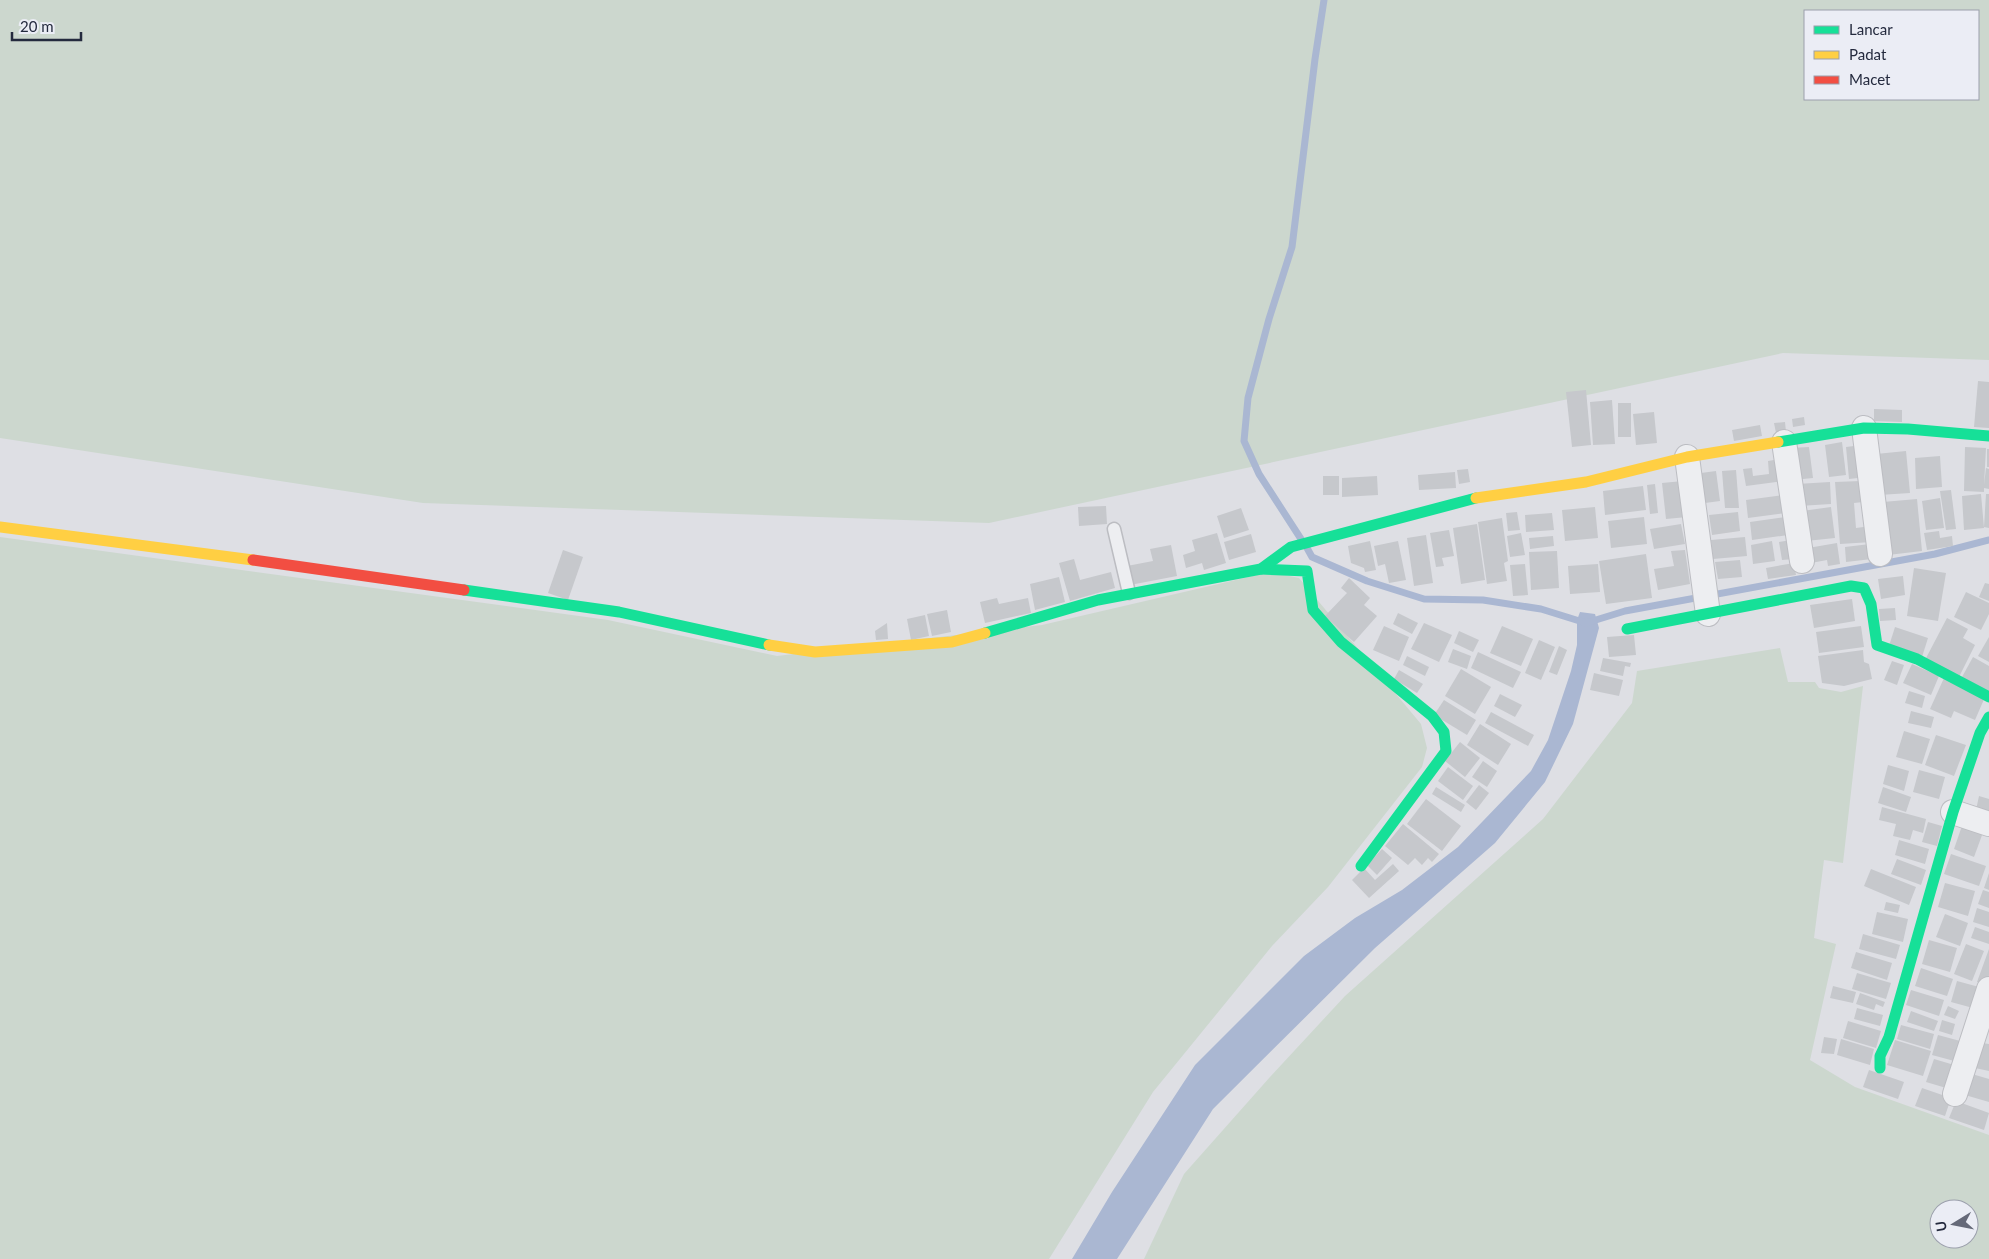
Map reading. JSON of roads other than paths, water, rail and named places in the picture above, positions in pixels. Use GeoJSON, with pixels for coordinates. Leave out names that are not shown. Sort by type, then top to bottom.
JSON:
{"type":"FeatureCollection","features":[{"type":"Feature","properties":{"kind":"street"},"geometry":{"type":"LineString","coordinates":[[1261,569],[1291,546],[1469,499],[1586,482],[1687,457],[1864,428],[1908,429],[1989,436]]}},
{"type":"Feature","properties":{"kind":"street"},"geometry":{"type":"LineString","coordinates":[[1864,428],[1880,554]]}},
{"type":"Feature","properties":{"kind":"street"},"geometry":{"type":"LineString","coordinates":[[1784,442],[1802,561]]}},
{"type":"Feature","properties":{"kind":"street"},"geometry":{"type":"LineString","coordinates":[[1687,457],[1706,599]]}},
{"type":"Feature","properties":{"kind":"street"},"geometry":{"type":"LineString","coordinates":[[0,526],[620,612],[765,644],[815,652],[952,642],[1098,600],[1129,593],[1261,569],[1307,571],[1313,610],[1342,642],[1432,716],[1444,732],[1446,742],[1446,751],[1361,866]]}},
{"type":"Feature","properties":{"kind":"street"},"geometry":{"type":"LineString","coordinates":[[1627,629],[1706,599],[1842,586],[1864,588],[1871,604],[1878,645],[1916,659],[1989,697]]}},
{"type":"Feature","properties":{"kind":"street"},"geometry":{"type":"LineString","coordinates":[[1880,1068],[1878,1061],[1889,1037],[1953,812],[1980,733],[1989,717]]}},
{"type":"Feature","properties":{"kind":"street"},"geometry":{"type":"LineString","coordinates":[[1953,812],[1989,824]]}},
{"type":"Feature","properties":{"kind":"street"},"geometry":{"type":"LineString","coordinates":[[1955,1094],[1989,990]]}},
{"type":"Feature","properties":{"kind":"lane"},"geometry":{"type":"LineString","coordinates":[[1114,529],[1129,593]]}},
{"type":"Feature","properties":{"kind":"water"},"geometry":{"type":"Polygon","coordinates":[[[1580,612],[1595,614],[1599,628],[1573,724],[1545,782],[1495,843],[1375,948],[1213,1109],[1117,1259],[1072,1259],[1112,1192],[1195,1065],[1304,956],[1355,918],[1402,890],[1458,847],[1531,771],[1548,740],[1571,671],[1577,645],[1577,620],[1580,612]]]}},
{"type":"Feature","properties":{"kind":"waterway"},"geometry":{"type":"LineString","coordinates":[[1301,539],[1259,474],[1244,441],[1248,398],[1269,319],[1292,247],[1324,0]]}},
{"type":"Feature","properties":{"kind":"waterway"},"geometry":{"type":"LineString","coordinates":[[1307,548],[1312,557],[1367,581],[1424,599],[1483,600],[1541,609],[1586,623],[1625,611],[1935,554],[1989,540]]}}]}
